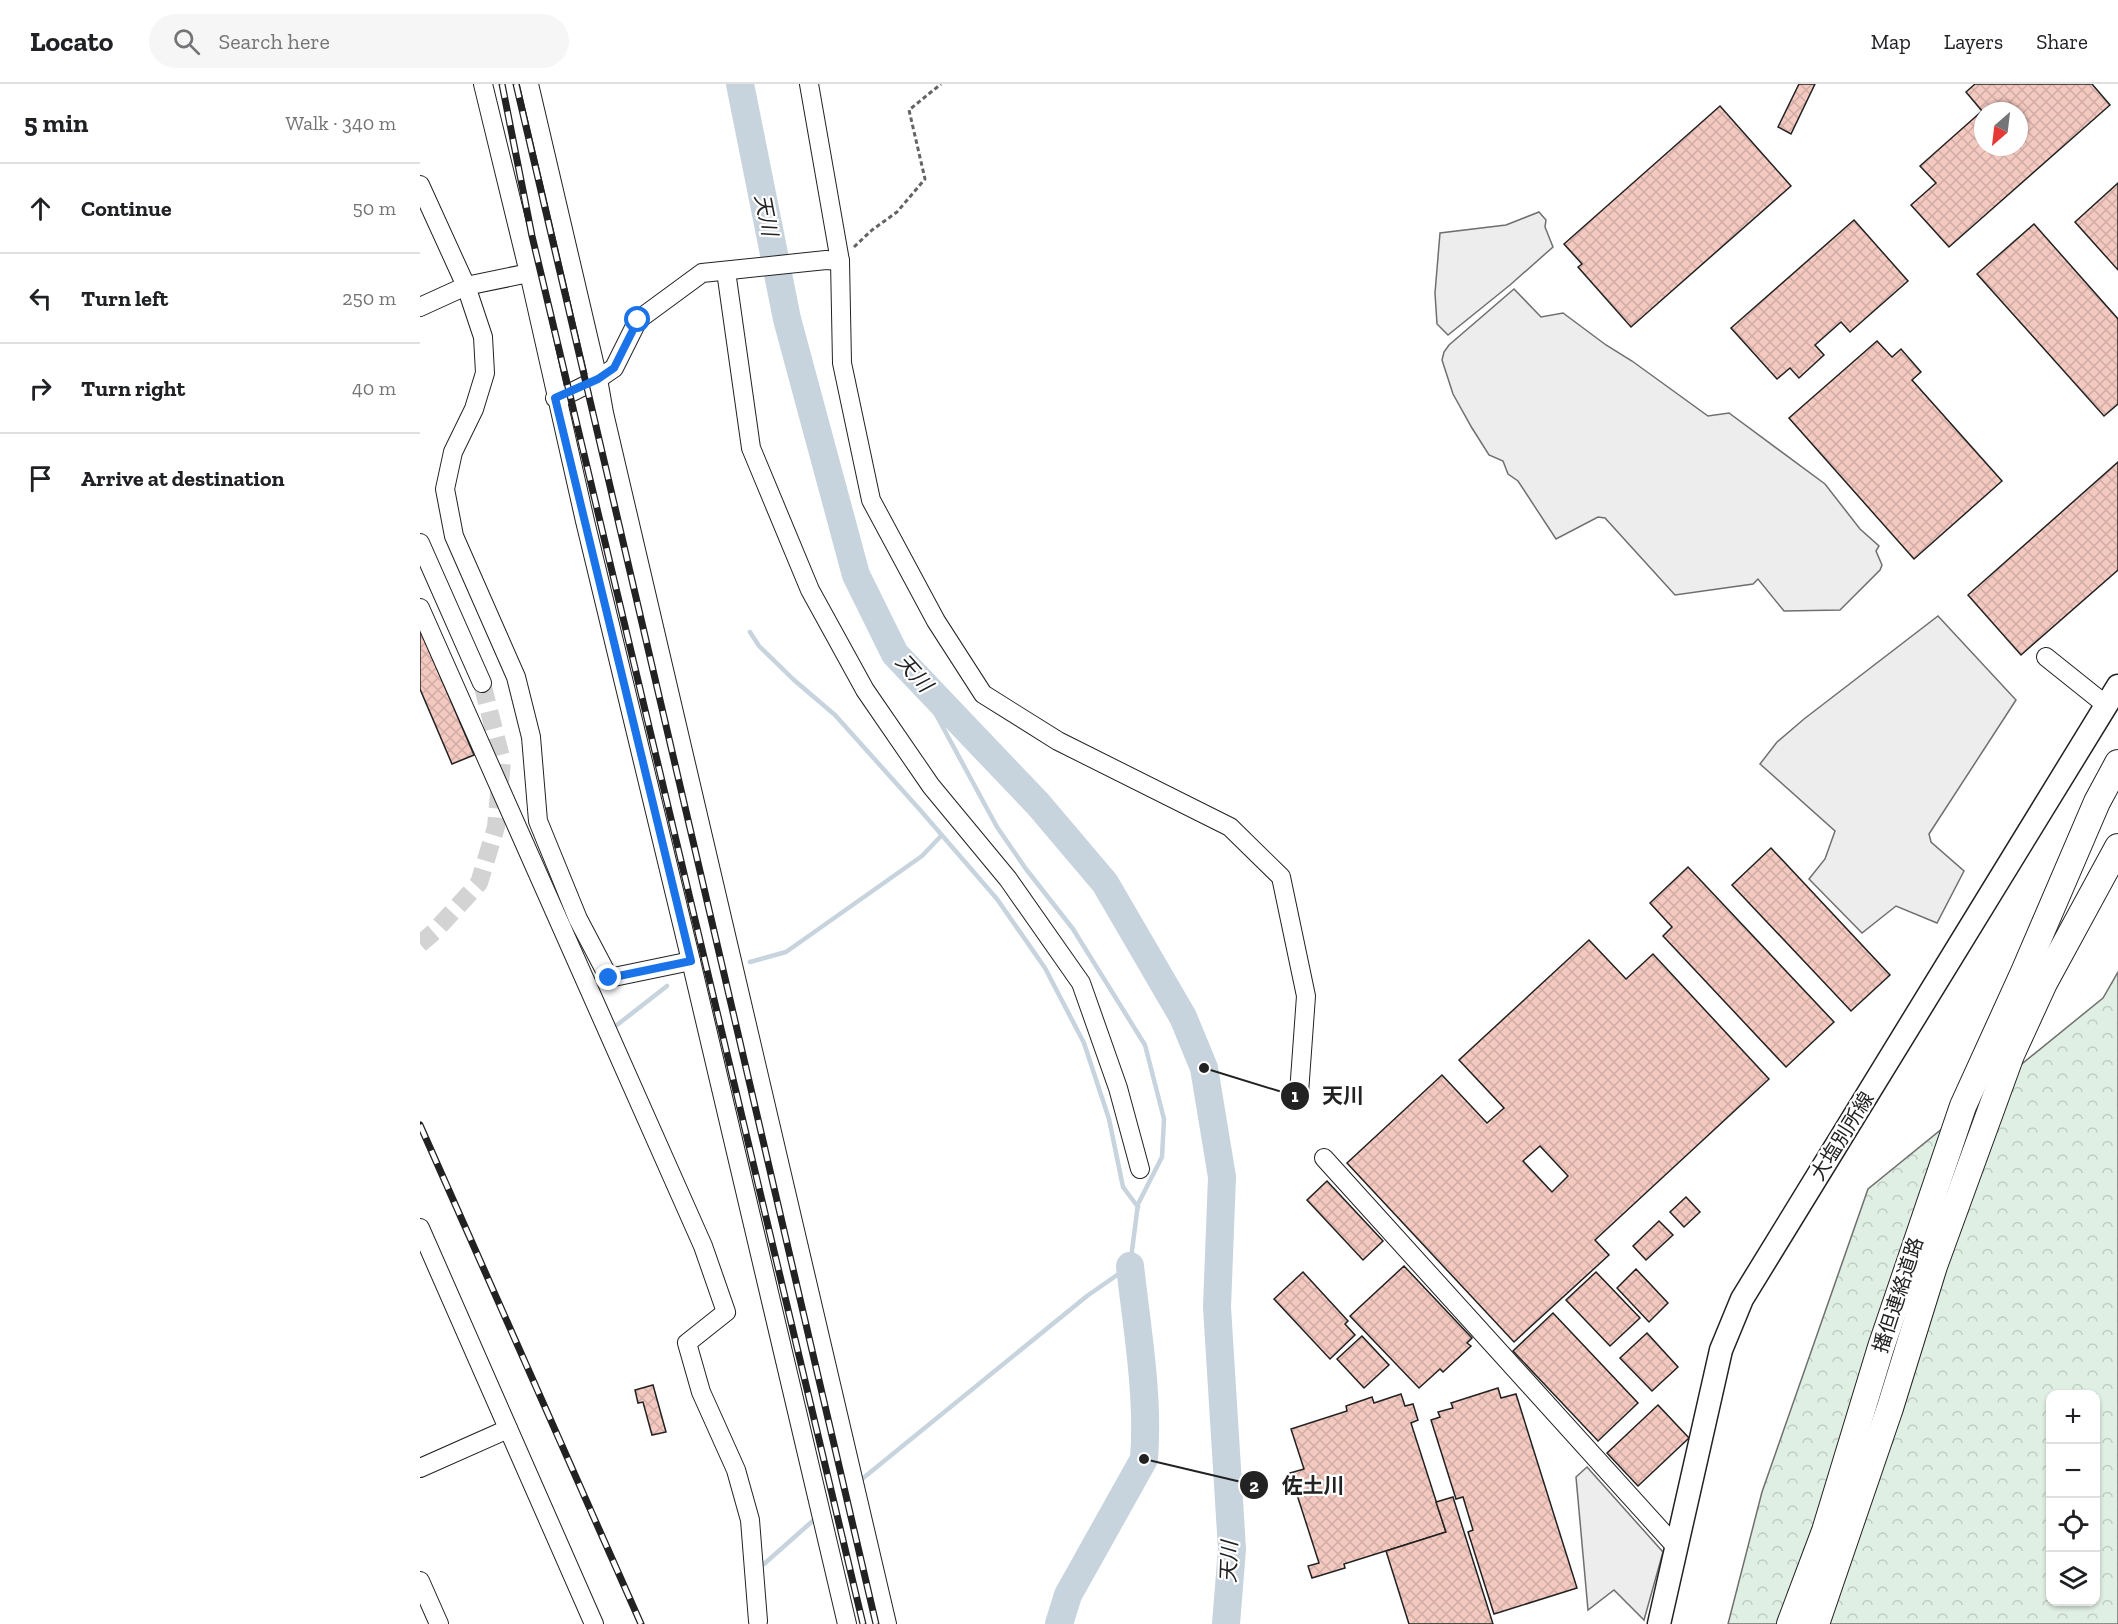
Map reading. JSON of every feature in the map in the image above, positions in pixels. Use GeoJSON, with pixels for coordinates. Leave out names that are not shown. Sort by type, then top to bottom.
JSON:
{"type":"FeatureCollection","features":[{"type":"Feature","properties":{"kind":"highway"},"geometry":{"type":"LineString","coordinates":[[2034,978],[2076,849],[2118,763]]}},
{"type":"Feature","properties":{"kind":"highway"},"geometry":{"type":"LineString","coordinates":[[2034,978],[2074,876],[2118,801]]}},
{"type":"Feature","properties":{"kind":"highway"},"geometry":{"type":"LineString","coordinates":[[2034,978],[2118,848]]}},
{"type":"Feature","properties":{"kind":"highway"},"geometry":{"type":"LineString","coordinates":[[2034,978],[2118,862]]}},
{"type":"Feature","properties":{"kind":"highway","name":"播但連絡道路"},"geometry":{"type":"LineString","coordinates":[[1790,1624],[1825,1531],[1881,1347],[1963,1106],[2034,978]]}},
{"type":"Feature","properties":{"kind":"highway","name":"播但連絡道路"},"geometry":{"type":"LineString","coordinates":[[1815,1624],[1890,1408],[1934,1266],[2011,1055],[2034,978]]}},
{"type":"Feature","properties":{"kind":"main road","name":"大塩別所線"},"geometry":{"type":"LineString","coordinates":[[1659,1624],[1721,1350],[1742,1299],[2112,695]]}},
{"type":"Feature","properties":{"kind":"street"},"geometry":{"type":"LineString","coordinates":[[483,84],[529,273],[555,398],[691,961],[847,1624]]}},
{"type":"Feature","properties":{"kind":"street"},"geometry":{"type":"LineString","coordinates":[[529,84],[886,1624]]}},
{"type":"Feature","properties":{"kind":"street"},"geometry":{"type":"LineString","coordinates":[[809,84],[833,260],[842,363],[871,500],[936,621],[983,694],[1058,741],[1230,827],[1281,877],[1306,996],[1299,1093]]}},
{"type":"Feature","properties":{"kind":"street"},"geometry":{"type":"LineString","coordinates":[[420,185],[466,286],[483,337],[485,372],[474,410],[453,452],[445,489],[454,536],[516,677],[531,737],[538,821],[578,919],[609,978],[691,961]]}},
{"type":"Feature","properties":{"kind":"street"},"geometry":{"type":"LineString","coordinates":[[555,398],[598,379],[614,368],[638,320],[702,273],[833,260]]}},
{"type":"Feature","properties":{"kind":"street"},"geometry":{"type":"LineString","coordinates":[[734,270],[751,448],[810,590],[865,690],[931,786],[1008,879],[1082,983],[1118,1088],[1140,1168]]}},
{"type":"Feature","properties":{"kind":"street"},"geometry":{"type":"LineString","coordinates":[[420,307],[466,286],[529,273]]}},
{"type":"Feature","properties":{"kind":"street"},"geometry":{"type":"LineString","coordinates":[[420,543],[482,683]]}},
{"type":"Feature","properties":{"kind":"street"},"geometry":{"type":"LineString","coordinates":[[420,608],[703,1246],[726,1312],[687,1343],[701,1392],[735,1470],[750,1520],[758,1621]]}},
{"type":"Feature","properties":{"kind":"street"},"geometry":{"type":"LineString","coordinates":[[2046,657],[2112,695]]}},
{"type":"Feature","properties":{"kind":"street"},"geometry":{"type":"LineString","coordinates":[[1324,1158],[1677,1548]]}},
{"type":"Feature","properties":{"kind":"street"},"geometry":{"type":"LineString","coordinates":[[420,1228],[594,1624]]}},
{"type":"Feature","properties":{"kind":"street"},"geometry":{"type":"LineString","coordinates":[[420,1468],[508,1429]]}},
{"type":"Feature","properties":{"kind":"street"},"geometry":{"type":"LineString","coordinates":[[420,1581],[439,1624]]}},
{"type":"Feature","properties":{"kind":"path"},"geometry":{"type":"LineString","coordinates":[[833,260],[897,212],[925,178],[909,110],[941,84]]}},
{"type":"Feature","properties":{"kind":"green space"},"geometry":{"type":"Polygon","coordinates":[[[2118,972],[2118,1624],[1728,1624],[1762,1492],[1868,1189],[2103,998],[2118,972]]]}},
{"type":"Feature","properties":{"kind":"shaded area"},"geometry":{"type":"Polygon","coordinates":[[[1539,212],[1546,220],[1545,227],[1553,247],[1448,335],[1437,324],[1435,293],[1440,233],[1506,225],[1539,212]]]}},
{"type":"Feature","properties":{"kind":"shaded area"},"geometry":{"type":"Polygon","coordinates":[[[1514,289],[1541,317],[1563,313],[1708,416],[1729,413],[1825,484],[1860,529],[1879,546],[1876,551],[1882,565],[1880,570],[1840,610],[1784,611],[1758,579],[1753,584],[1675,595],[1605,518],[1598,517],[1556,539],[1518,481],[1508,474],[1503,461],[1489,455],[1453,394],[1442,360],[1449,345],[1514,289]]]}},
{"type":"Feature","properties":{"kind":"shaded area"},"geometry":{"type":"Polygon","coordinates":[[[1938,616],[2016,700],[1929,834],[1931,842],[1964,871],[1937,923],[1896,906],[1862,933],[1809,879],[1825,859],[1835,831],[1760,764],[1777,742],[1804,719],[1938,616]]]}},
{"type":"Feature","properties":{"kind":"shaded area"},"geometry":{"type":"Polygon","coordinates":[[[1587,1467],[1663,1552],[1644,1620],[1614,1590],[1588,1610],[1576,1477],[1587,1467]]]}},
{"type":"Feature","properties":{"kind":"building"},"geometry":{"type":"Polygon","coordinates":[[[1799,84],[1815,84],[1791,134],[1778,127],[1799,84]]]}},
{"type":"Feature","properties":{"kind":"building"},"geometry":{"type":"Polygon","coordinates":[[[1975,84],[2092,84],[2110,105],[1949,247],[1911,205],[1936,183],[1920,166],[1974,118],[1974,156],[2028,156],[2028,102],[1974,102],[1966,92],[1975,84]]]}},
{"type":"Feature","properties":{"kind":"building"},"geometry":{"type":"Polygon","coordinates":[[[1720,106],[1791,186],[1631,327],[1578,267],[1582,264],[1564,244],[1720,106]]]}},
{"type":"Feature","properties":{"kind":"building"},"geometry":{"type":"Polygon","coordinates":[[[2118,183],[2118,270],[2075,222],[2118,183]]]}},
{"type":"Feature","properties":{"kind":"building"},"geometry":{"type":"Polygon","coordinates":[[[1854,220],[1908,281],[1850,332],[1841,322],[1815,345],[1824,355],[1799,378],[1790,368],[1777,379],[1731,328],[1854,220]]]}},
{"type":"Feature","properties":{"kind":"building"},"geometry":{"type":"Polygon","coordinates":[[[2034,224],[2118,319],[2118,404],[2104,416],[1977,274],[2034,224]]]}},
{"type":"Feature","properties":{"kind":"building"},"geometry":{"type":"Polygon","coordinates":[[[1877,341],[1892,357],[1901,349],[1921,372],[1912,380],[2002,481],[1914,559],[1789,418],[1877,341]]]}},
{"type":"Feature","properties":{"kind":"building"},"geometry":{"type":"Polygon","coordinates":[[[2118,462],[2118,570],[2021,655],[1968,595],[2118,462]]]}},
{"type":"Feature","properties":{"kind":"building"},"geometry":{"type":"Polygon","coordinates":[[[420,629],[474,755],[452,764],[420,689],[420,629]]]}},
{"type":"Feature","properties":{"kind":"building"},"geometry":{"type":"Polygon","coordinates":[[[1771,848],[1890,975],[1851,1011],[1732,885],[1771,848]]]}},
{"type":"Feature","properties":{"kind":"building"},"geometry":{"type":"Polygon","coordinates":[[[1688,867],[1834,1022],[1786,1067],[1663,936],[1672,927],[1650,903],[1688,867]]]}},
{"type":"Feature","properties":{"kind":"building"},"geometry":{"type":"Polygon","coordinates":[[[1589,940],[1626,979],[1653,954],[1769,1079],[1595,1240],[1609,1255],[1514,1342],[1347,1163],[1442,1075],[1487,1123],[1504,1108],[1459,1060],[1589,940]],[[1540,1146],[1523,1161],[1552,1192],[1568,1176],[1540,1146]]]}},
{"type":"Feature","properties":{"kind":"building"},"geometry":{"type":"Polygon","coordinates":[[[1327,1181],[1383,1241],[1363,1260],[1307,1200],[1327,1181]]]}},
{"type":"Feature","properties":{"kind":"building"},"geometry":{"type":"Polygon","coordinates":[[[1686,1197],[1700,1212],[1684,1227],[1670,1212],[1686,1197]]]}},
{"type":"Feature","properties":{"kind":"building"},"geometry":{"type":"Polygon","coordinates":[[[1659,1221],[1673,1235],[1646,1260],[1633,1246],[1659,1221]]]}},
{"type":"Feature","properties":{"kind":"building"},"geometry":{"type":"Polygon","coordinates":[[[1404,1266],[1472,1338],[1467,1343],[1471,1346],[1443,1372],[1440,1369],[1419,1388],[1350,1316],[1404,1266]]]}},
{"type":"Feature","properties":{"kind":"building"},"geometry":{"type":"Polygon","coordinates":[[[1636,1269],[1668,1303],[1649,1322],[1617,1288],[1636,1269]]]}},
{"type":"Feature","properties":{"kind":"building"},"geometry":{"type":"Polygon","coordinates":[[[1303,1272],[1348,1321],[1345,1324],[1355,1335],[1330,1359],[1274,1299],[1303,1272]]]}},
{"type":"Feature","properties":{"kind":"building"},"geometry":{"type":"Polygon","coordinates":[[[1596,1272],[1640,1318],[1610,1346],[1566,1300],[1596,1272]]]}},
{"type":"Feature","properties":{"kind":"building"},"geometry":{"type":"Polygon","coordinates":[[[1553,1313],[1638,1403],[1598,1441],[1513,1351],[1553,1313]]]}},
{"type":"Feature","properties":{"kind":"building"},"geometry":{"type":"Polygon","coordinates":[[[1647,1333],[1678,1367],[1652,1391],[1620,1358],[1647,1333]]]}},
{"type":"Feature","properties":{"kind":"building"},"geometry":{"type":"Polygon","coordinates":[[[1362,1336],[1389,1365],[1364,1388],[1337,1359],[1362,1336]]]}},
{"type":"Feature","properties":{"kind":"building"},"geometry":{"type":"Polygon","coordinates":[[[653,1385],[666,1432],[652,1435],[643,1402],[638,1403],[635,1390],[653,1385]]]}},
{"type":"Feature","properties":{"kind":"building"},"geometry":{"type":"Polygon","coordinates":[[[1498,1388],[1501,1398],[1516,1394],[1577,1588],[1494,1614],[1468,1532],[1473,1530],[1463,1497],[1456,1499],[1431,1420],[1440,1417],[1438,1412],[1453,1408],[1451,1403],[1498,1388]]]}},
{"type":"Feature","properties":{"kind":"building"},"geometry":{"type":"Polygon","coordinates":[[[1401,1394],[1405,1406],[1413,1404],[1418,1420],[1411,1423],[1446,1532],[1344,1564],[1345,1568],[1312,1578],[1308,1566],[1319,1563],[1290,1473],[1304,1469],[1291,1429],[1347,1411],[1346,1406],[1372,1397],[1374,1403],[1401,1394]]]}},
{"type":"Feature","properties":{"kind":"building"},"geometry":{"type":"Polygon","coordinates":[[[1658,1405],[1689,1438],[1638,1486],[1607,1453],[1658,1405]]]}},
{"type":"Feature","properties":{"kind":"building"},"geometry":{"type":"Polygon","coordinates":[[[1453,1497],[1493,1624],[1409,1624],[1386,1551],[1446,1532],[1436,1502],[1453,1497]]]}},
{"type":"Feature","properties":{"kind":"waterway","name":"天川"},"geometry":{"type":"LineString","coordinates":[[740,84],[787,319],[856,575],[895,654],[1038,804],[1105,883],[1183,1017],[1204,1068],[1222,1177],[1217,1307],[1232,1549],[1226,1624]]}},
{"type":"Feature","properties":{"kind":"waterway"},"geometry":{"type":"LineString","coordinates":[[750,632],[759,646],[835,715],[921,811],[997,899],[1045,968],[1084,1043],[1109,1119],[1123,1187],[1138,1207]]}},
{"type":"Feature","properties":{"kind":"waterway"},"geometry":{"type":"LineString","coordinates":[[862,1479],[1087,1296],[1130,1266],[1138,1204],[1162,1157],[1164,1119],[1145,1045],[1073,929],[1026,869],[997,827],[913,672]]}},
{"type":"Feature","properties":{"kind":"waterway"},"geometry":{"type":"LineString","coordinates":[[750,962],[786,952],[922,856],[941,836]]}},
{"type":"Feature","properties":{"kind":"waterway"},"geometry":{"type":"LineString","coordinates":[[617,1025],[667,986]]}},
{"type":"Feature","properties":{"kind":"waterway"},"geometry":{"type":"LineString","coordinates":[[1059,1624],[1068,1595],[1144,1459],[1144,1387],[1130,1266]]}},
{"type":"Feature","properties":{"kind":"waterway"},"geometry":{"type":"LineString","coordinates":[[764,1564],[816,1518]]}},
{"type":"Feature","properties":{"kind":"tunnel"},"geometry":{"type":"LineString","coordinates":[[420,944],[479,883],[496,827],[502,761],[482,683]]}},
{"type":"Feature","properties":{"kind":"railway"},"geometry":{"type":"LineString","coordinates":[[502,84],[532,236],[863,1624]]}},
{"type":"Feature","properties":{"kind":"railway"},"geometry":{"type":"LineString","coordinates":[[516,84],[876,1624]]}},
{"type":"Feature","properties":{"kind":"railway"},"geometry":{"type":"LineString","coordinates":[[420,1125],[641,1624]]}},
{"type":"Feature","properties":{"kind":"place","name":"天川"},"geometry":{"type":"Point","coordinates":[1204,1068]}},
{"type":"Feature","properties":{"kind":"place","name":"佐土川"},"geometry":{"type":"Point","coordinates":[1144,1459]}},
{"type":"Feature","properties":{"kind":"route"},"geometry":{"type":"LineString","coordinates":[[609,978],[691,961],[555,398],[564,396],[598,379],[614,368],[638,320]]}}]}
